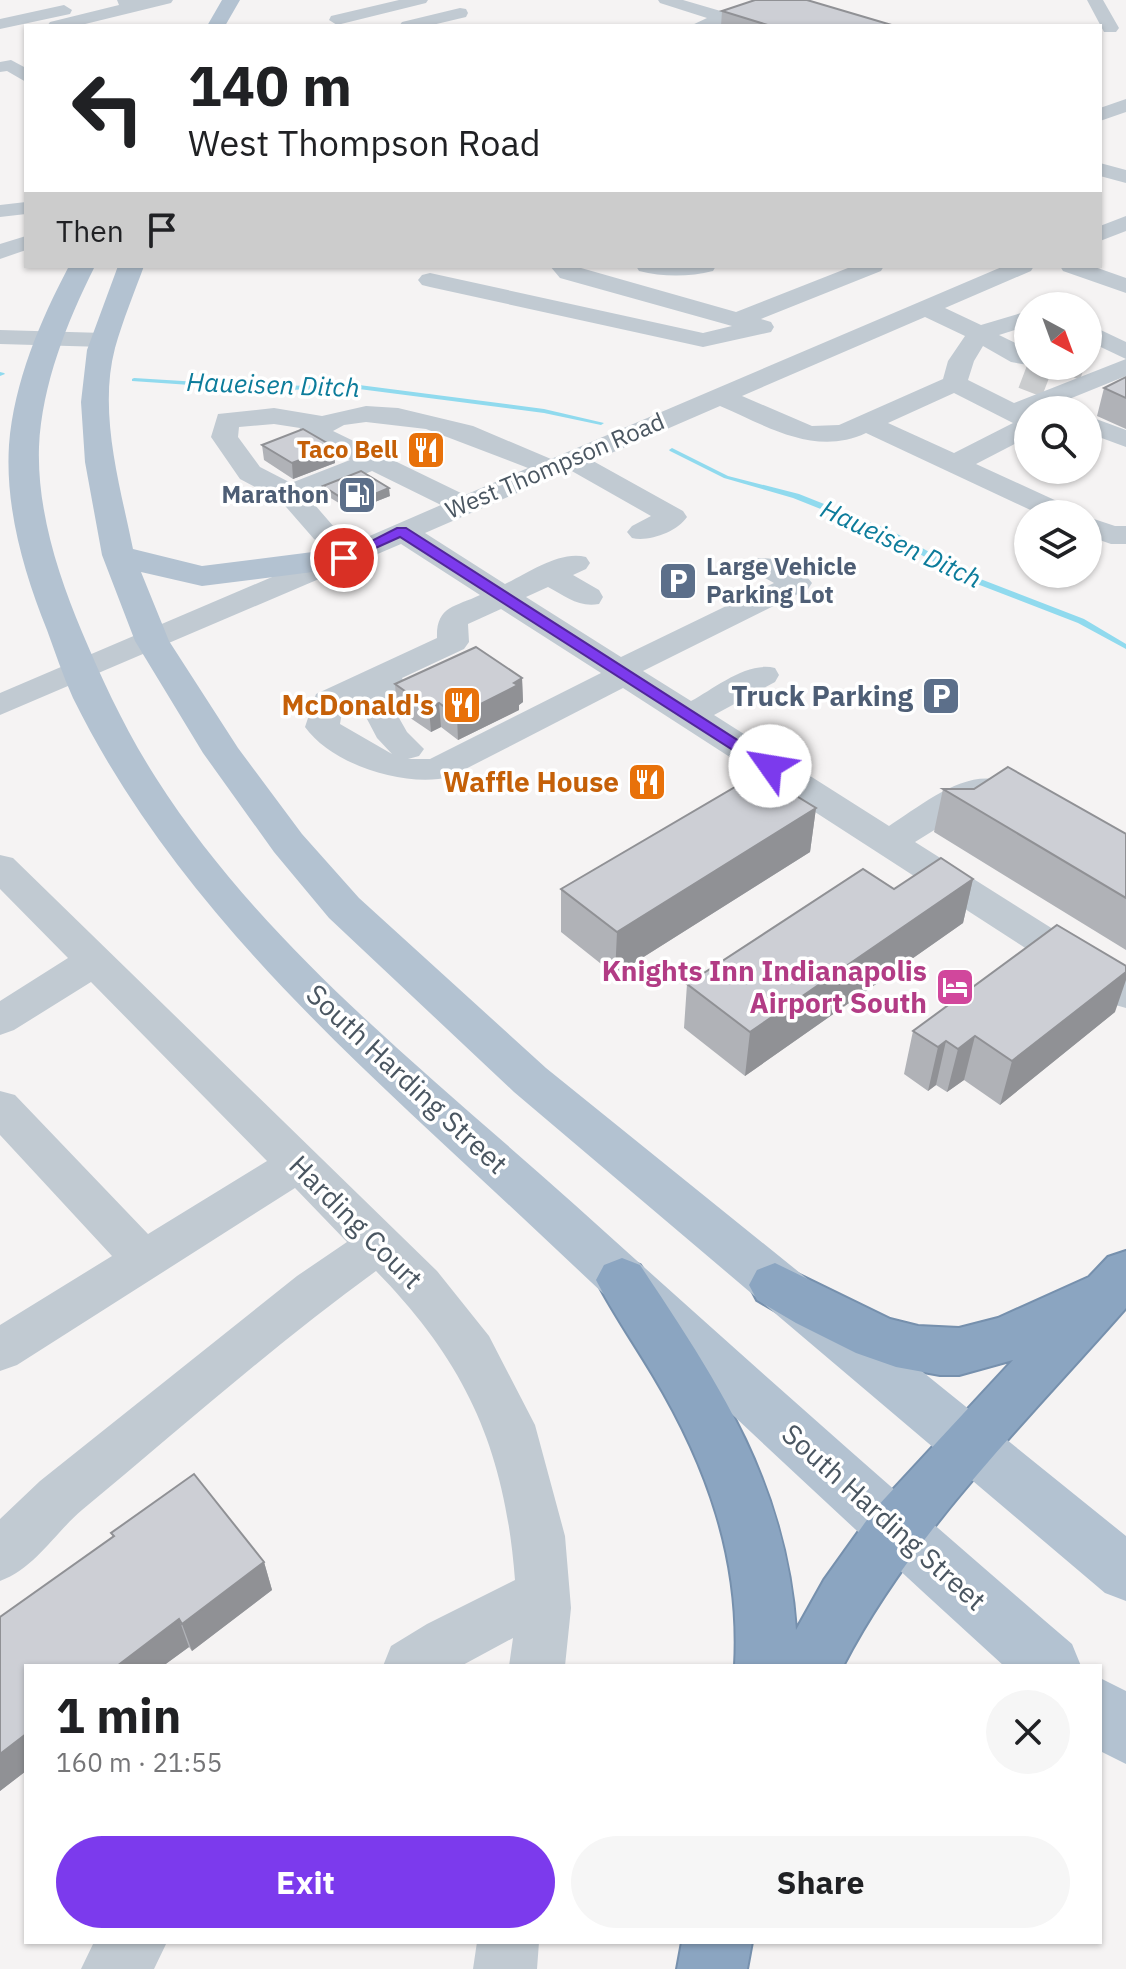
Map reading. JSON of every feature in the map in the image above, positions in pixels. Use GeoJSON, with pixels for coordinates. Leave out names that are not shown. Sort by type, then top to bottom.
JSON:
{"type":"FeatureCollection","features":[{"type":"Feature","properties":{"kind":"highway"},"geometry":{"type":"LineString","coordinates":[[622,1280],[711,1420],[748,1506],[764,1581],[766,1664]]}},
{"type":"Feature","properties":{"kind":"highway"},"geometry":{"type":"LineString","coordinates":[[775,1285],[862,1332],[942,1352],[981,1346],[1026,1332],[1118,1280]]}},
{"type":"Feature","properties":{"kind":"highway"},"geometry":{"type":"LineString","coordinates":[[811,1664],[845,1601],[895,1529],[1118,1280]]}},
{"type":"Feature","properties":{"kind":"highway"},"geometry":{"type":"LineString","coordinates":[[712,1969],[717,1944]]}},
{"type":"Feature","properties":{"kind":"main road"},"geometry":{"type":"LineString","coordinates":[[217,24],[231,0]]}},
{"type":"Feature","properties":{"kind":"main road","name":"South Harding Street"},"geometry":{"type":"LineString","coordinates":[[81,268],[50,339],[29,407],[24,451],[28,508],[36,551],[80,673],[155,810],[222,897],[290,970],[622,1280],[1048,1664]]}},
{"type":"Feature","properties":{"kind":"main road"},"geometry":{"type":"LineString","coordinates":[[130,268],[104,340],[95,402],[100,462],[118,555],[152,641],[222,753],[288,843],[344,908],[530,1080],[1126,1573]]}},
{"type":"Feature","properties":{"kind":"main road"},"geometry":{"type":"LineString","coordinates":[[118,555],[202,576],[350,555]]}},
{"type":"Feature","properties":{"kind":"main road"},"geometry":{"type":"LineString","coordinates":[[1102,1712],[1126,1732]]}},
{"type":"Feature","properties":{"kind":"street"},"geometry":{"type":"LineString","coordinates":[[83,0],[125,3],[166,0]]}},
{"type":"Feature","properties":{"kind":"street"},"geometry":{"type":"LineString","coordinates":[[145,22],[166,0]]}},
{"type":"Feature","properties":{"kind":"street"},"geometry":{"type":"LineString","coordinates":[[336,23],[344,0]]}},
{"type":"Feature","properties":{"kind":"street"},"geometry":{"type":"LineString","coordinates":[[336,23],[420,0]]}},
{"type":"Feature","properties":{"kind":"street"},"geometry":{"type":"LineString","coordinates":[[666,0],[721,17]]}},
{"type":"Feature","properties":{"kind":"street"},"geometry":{"type":"LineString","coordinates":[[704,24],[780,0]]}},
{"type":"Feature","properties":{"kind":"street"},"geometry":{"type":"LineString","coordinates":[[1095,0],[1110,28]]}},
{"type":"Feature","properties":{"kind":"street"},"geometry":{"type":"LineString","coordinates":[[0,24],[58,8],[89,23],[125,3]]}},
{"type":"Feature","properties":{"kind":"street"},"geometry":{"type":"LineString","coordinates":[[416,24],[460,13]]}},
{"type":"Feature","properties":{"kind":"street"},"geometry":{"type":"LineString","coordinates":[[13,62],[24,37]]}},
{"type":"Feature","properties":{"kind":"street"},"geometry":{"type":"LineString","coordinates":[[1102,95],[1126,104]]}},
{"type":"Feature","properties":{"kind":"street"},"geometry":{"type":"LineString","coordinates":[[1102,114],[1126,104]]}},
{"type":"Feature","properties":{"kind":"street"},"geometry":{"type":"LineString","coordinates":[[1102,155],[1126,155]]}},
{"type":"Feature","properties":{"kind":"street"},"geometry":{"type":"LineString","coordinates":[[1102,170],[1126,177]]}},
{"type":"Feature","properties":{"kind":"street"},"geometry":{"type":"LineString","coordinates":[[0,211],[24,208]]}},
{"type":"Feature","properties":{"kind":"street"},"geometry":{"type":"LineString","coordinates":[[1102,234],[1126,223]]}},
{"type":"Feature","properties":{"kind":"street"},"geometry":{"type":"LineString","coordinates":[[1102,234],[1126,240]]}},
{"type":"Feature","properties":{"kind":"street"},"geometry":{"type":"LineString","coordinates":[[0,252],[24,244]]}},
{"type":"Feature","properties":{"kind":"street"},"geometry":{"type":"LineString","coordinates":[[738,320],[868,268]]}},
{"type":"Feature","properties":{"kind":"street","name":"West Thompson Road"},"geometry":{"type":"LineString","coordinates":[[0,705],[1018,268]]}},
{"type":"Feature","properties":{"kind":"street"},"geometry":{"type":"LineString","coordinates":[[1076,268],[1126,286]]}},
{"type":"Feature","properties":{"kind":"street"},"geometry":{"type":"LineString","coordinates":[[564,269],[738,320],[820,353]]}},
{"type":"Feature","properties":{"kind":"street"},"geometry":{"type":"LineString","coordinates":[[430,280],[703,340],[778,334]]}},
{"type":"Feature","properties":{"kind":"street"},"geometry":{"type":"LineString","coordinates":[[926,308],[1014,351]]}},
{"type":"Feature","properties":{"kind":"street"},"geometry":{"type":"LineString","coordinates":[[719,396],[808,434],[844,433],[954,383],[961,361],[979,333],[1014,323]]}},
{"type":"Feature","properties":{"kind":"street"},"geometry":{"type":"LineString","coordinates":[[0,337],[104,340]]}},
{"type":"Feature","properties":{"kind":"street"},"geometry":{"type":"LineString","coordinates":[[1102,343],[1124,363]]}},
{"type":"Feature","properties":{"kind":"street"},"geometry":{"type":"LineString","coordinates":[[1102,365],[1124,363]]}},
{"type":"Feature","properties":{"kind":"street"},"geometry":{"type":"LineString","coordinates":[[954,383],[1014,414]]}},
{"type":"Feature","properties":{"kind":"street"},"geometry":{"type":"LineString","coordinates":[[463,505],[312,431],[340,416],[363,415],[417,420],[462,431],[560,464],[700,531]]}},
{"type":"Feature","properties":{"kind":"street"},"geometry":{"type":"LineString","coordinates":[[322,424],[274,416],[227,420],[224,437],[250,473],[290,494],[324,533],[350,555]]}},
{"type":"Feature","properties":{"kind":"street"},"geometry":{"type":"LineString","coordinates":[[866,423],[1032,500]]}},
{"type":"Feature","properties":{"kind":"street"},"geometry":{"type":"LineString","coordinates":[[954,464],[1014,425]]}},
{"type":"Feature","properties":{"kind":"street"},"geometry":{"type":"LineString","coordinates":[[1102,430],[1126,439]]}},
{"type":"Feature","properties":{"kind":"street"},"geometry":{"type":"LineString","coordinates":[[290,494],[372,461]]}},
{"type":"Feature","properties":{"kind":"street"},"geometry":{"type":"LineString","coordinates":[[642,532],[673,517]]}},
{"type":"Feature","properties":{"kind":"street"},"geometry":{"type":"LineString","coordinates":[[401,531],[1126,994]]}},
{"type":"Feature","properties":{"kind":"street"},"geometry":{"type":"LineString","coordinates":[[1102,531],[1126,535]]}},
{"type":"Feature","properties":{"kind":"street"},"geometry":{"type":"LineString","coordinates":[[453,642],[328,701],[322,727],[346,744],[404,771],[421,773],[438,769],[585,694],[622,672],[659,640],[797,583],[764,565]]}},
{"type":"Feature","properties":{"kind":"street"},"geometry":{"type":"LineString","coordinates":[[453,642],[452,620],[562,569],[588,597]]}},
{"type":"Feature","properties":{"kind":"street"},"geometry":{"type":"LineString","coordinates":[[453,642],[376,692],[373,702],[394,738],[407,749],[423,754],[447,751],[537,706],[585,694]]}},
{"type":"Feature","properties":{"kind":"street"},"geometry":{"type":"LineString","coordinates":[[690,715],[763,675]]}},
{"type":"Feature","properties":{"kind":"street"},"geometry":{"type":"LineString","coordinates":[[889,842],[976,789],[1016,790]]}},
{"type":"Feature","properties":{"kind":"street","name":"Harding Court"},"geometry":{"type":"LineString","coordinates":[[6,881],[94,961],[420,1285],[472,1351],[510,1425],[538,1536],[542,1594],[537,1664]]}},
{"type":"Feature","properties":{"kind":"street"},"geometry":{"type":"LineString","coordinates":[[0,1020],[94,961]]}},
{"type":"Feature","properties":{"kind":"street"},"geometry":{"type":"LineString","coordinates":[[0,1107],[144,1260]]}},
{"type":"Feature","properties":{"kind":"street"},"geometry":{"type":"LineString","coordinates":[[0,1350],[298,1164]]}},
{"type":"Feature","properties":{"kind":"street"},"geometry":{"type":"LineString","coordinates":[[0,1556],[58,1498],[314,1290],[379,1244]]}},
{"type":"Feature","properties":{"kind":"street"},"geometry":{"type":"LineString","coordinates":[[414,1664],[447,1643],[542,1594]]}},
{"type":"Feature","properties":{"kind":"street"},"geometry":{"type":"LineString","coordinates":[[113,1969],[134,1944]]}},
{"type":"Feature","properties":{"kind":"street"},"geometry":{"type":"LineString","coordinates":[[505,1969],[508,1944]]}},
{"type":"Feature","properties":{"kind":"building"},"geometry":{"type":"Polygon","coordinates":[[[755,0],[807,0],[888,24],[764,24],[722,11],[755,0]]]}},
{"type":"Feature","properties":{"kind":"building"},"geometry":{"type":"Polygon","coordinates":[[[1126,377],[1126,398],[1104,388],[1126,377]]]}},
{"type":"Feature","properties":{"kind":"building"},"geometry":{"type":"Polygon","coordinates":[[[303,429],[334,447],[292,463],[262,445],[303,429]]]}},
{"type":"Feature","properties":{"kind":"building","name":"Marathon"},"geometry":{"type":"Polygon","coordinates":[[[361,471],[389,488],[351,504],[323,486],[361,471]]]}},
{"type":"Feature","properties":{"kind":"building"},"geometry":{"type":"Polygon","coordinates":[[[476,647],[522,678],[514,683],[518,685],[457,716],[439,703],[429,708],[395,684],[476,647]]]}},
{"type":"Feature","properties":{"kind":"building"},"geometry":{"type":"Polygon","coordinates":[[[1008,767],[1126,834],[1126,898],[943,789],[974,789],[1008,767]]]}},
{"type":"Feature","properties":{"kind":"building"},"geometry":{"type":"Polygon","coordinates":[[[759,773],[816,808],[617,932],[561,889],[759,773]]]}},
{"type":"Feature","properties":{"kind":"building"},"geometry":{"type":"Polygon","coordinates":[[[941,858],[973,879],[750,1032],[687,984],[863,869],[894,889],[941,858]]]}},
{"type":"Feature","properties":{"kind":"building"},"geometry":{"type":"Polygon","coordinates":[[[1057,925],[1126,966],[1126,972],[1012,1061],[975,1036],[958,1049],[946,1041],[938,1047],[913,1031],[1057,925]]]}},
{"type":"Feature","properties":{"kind":"building"},"geometry":{"type":"Polygon","coordinates":[[[194,1474],[264,1562],[182,1624],[179,1619],[120,1664],[24,1664],[24,1736],[0,1754],[0,1617],[114,1536],[111,1533],[194,1474]]]}},
{"type":"Feature","properties":{"kind":"waterway","name":"Haueisen Ditch"},"geometry":{"type":"LineString","coordinates":[[134,380],[263,388],[359,387],[544,411],[601,423]]}},
{"type":"Feature","properties":{"kind":"waterway","name":"Haueisen Ditch"},"geometry":{"type":"LineString","coordinates":[[672,450],[726,477],[796,496],[889,533],[967,577],[1081,621],[1126,647]]}},
{"type":"Feature","properties":{"kind":"tunnel"},"geometry":{"type":"LineString","coordinates":[[1033,380],[1049,386]]}},
{"type":"Feature","properties":{"kind":"place","name":"Taco Bell"},"geometry":{"type":"Point","coordinates":[426,450]}},
{"type":"Feature","properties":{"kind":"place","name":"Marathon"},"geometry":{"type":"Point","coordinates":[357,495]}},
{"type":"Feature","properties":{"kind":"place","name":"Large Vehicle Parking Lot"},"geometry":{"type":"Point","coordinates":[678,581]}},
{"type":"Feature","properties":{"kind":"place","name":"Truck Parking"},"geometry":{"type":"Point","coordinates":[941,696]}},
{"type":"Feature","properties":{"kind":"place","name":"McDonald's"},"geometry":{"type":"Point","coordinates":[462,705]}},
{"type":"Feature","properties":{"kind":"place","name":"Waffle House"},"geometry":{"type":"Point","coordinates":[647,782]}},
{"type":"Feature","properties":{"kind":"place","name":"Knights Inn Indianapolis Airport South"},"geometry":{"type":"Point","coordinates":[955,987]}},
{"type":"Feature","properties":{"kind":"route"},"geometry":{"type":"LineString","coordinates":[[344,558],[401,531],[770,766]]}}]}
